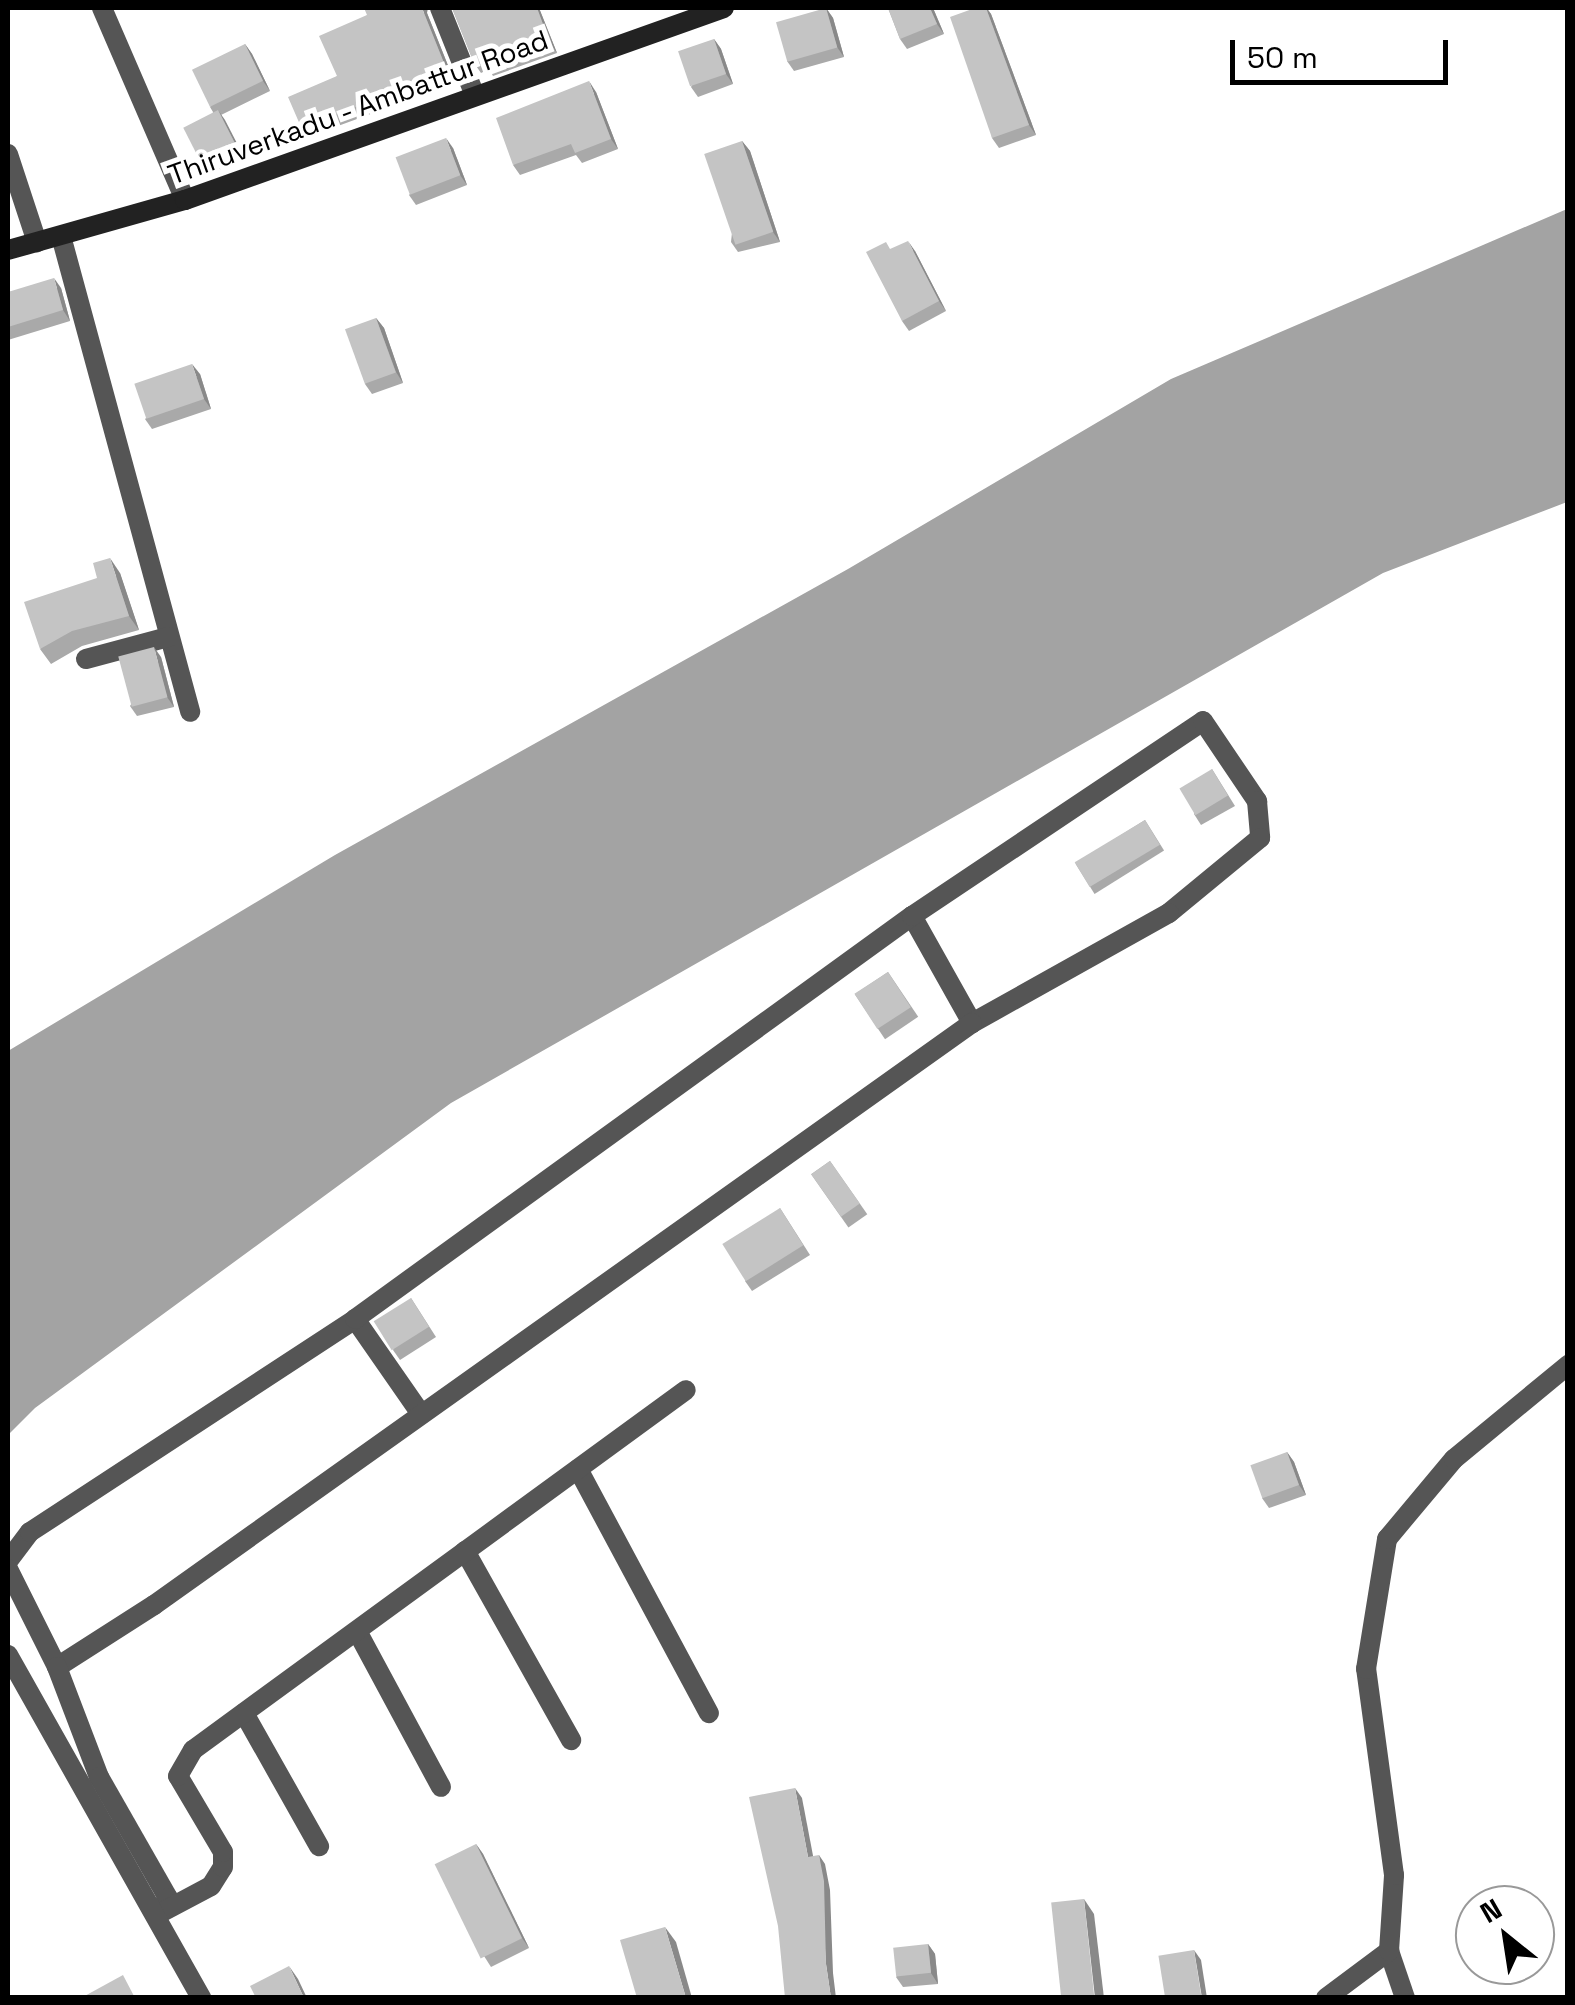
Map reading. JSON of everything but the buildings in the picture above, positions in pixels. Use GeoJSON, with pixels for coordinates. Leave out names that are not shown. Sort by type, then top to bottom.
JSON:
{"type":"FeatureCollection","features":[{"type":"Feature","properties":{"kind":"main road","name":"Thiruverkadu - Ambattur Road"},"geometry":{"type":"LineString","coordinates":[[8,250],[185,200],[474,93],[724,8]]}},
{"type":"Feature","properties":{"kind":"street"},"geometry":{"type":"LineString","coordinates":[[102,8],[185,200]]}},
{"type":"Feature","properties":{"kind":"street"},"geometry":{"type":"LineString","coordinates":[[440,8],[474,93]]}},
{"type":"Feature","properties":{"kind":"street"},"geometry":{"type":"LineString","coordinates":[[8,154],[36,242]]}},
{"type":"Feature","properties":{"kind":"street"},"geometry":{"type":"LineString","coordinates":[[60,236],[190,712]]}},
{"type":"Feature","properties":{"kind":"street"},"geometry":{"type":"LineString","coordinates":[[86,659],[168,637]]}},
{"type":"Feature","properties":{"kind":"street"},"geometry":{"type":"LineString","coordinates":[[8,1561],[30,1532],[355,1319],[912,916],[1203,721],[1257,801],[1264,821],[1260,838],[1170,913],[972,1023],[57,1667]]}},
{"type":"Feature","properties":{"kind":"street"},"geometry":{"type":"LineString","coordinates":[[912,916],[972,1023]]}},
{"type":"Feature","properties":{"kind":"street"},"geometry":{"type":"LineString","coordinates":[[355,1319],[421,1414]]}},
{"type":"Feature","properties":{"kind":"street"},"geometry":{"type":"LineString","coordinates":[[1405,1998],[1389,1951],[1394,1876],[1366,1669],[1388,1539],[1454,1459],[1568,1365]]}},
{"type":"Feature","properties":{"kind":"street"},"geometry":{"type":"LineString","coordinates":[[158,1913],[211,1886],[222,1866],[223,1852],[178,1770],[193,1750],[686,1390]]}},
{"type":"Feature","properties":{"kind":"street"},"geometry":{"type":"LineString","coordinates":[[578,1469],[709,1713]]}},
{"type":"Feature","properties":{"kind":"street"},"geometry":{"type":"LineString","coordinates":[[465,1551],[571,1740]]}},
{"type":"Feature","properties":{"kind":"street"},"geometry":{"type":"LineString","coordinates":[[8,1569],[57,1667],[99,1776],[168,1898],[158,1913]]}},
{"type":"Feature","properties":{"kind":"street"},"geometry":{"type":"LineString","coordinates":[[357,1630],[441,1787]]}},
{"type":"Feature","properties":{"kind":"street"},"geometry":{"type":"LineString","coordinates":[[8,1654],[158,1913],[201,1998]]}},
{"type":"Feature","properties":{"kind":"street"},"geometry":{"type":"LineString","coordinates":[[244,1713],[319,1846]]}},
{"type":"Feature","properties":{"kind":"street"},"geometry":{"type":"LineString","coordinates":[[1326,1998],[1389,1951]]}},
{"type":"Feature","properties":{"kind":"shaded area"},"geometry":{"type":"Polygon","coordinates":[[[1567,209],[1567,502],[1383,573],[451,1103],[35,1408],[8,1435],[8,1051],[335,855],[848,569],[1171,379],[1567,209]]]}}]}
